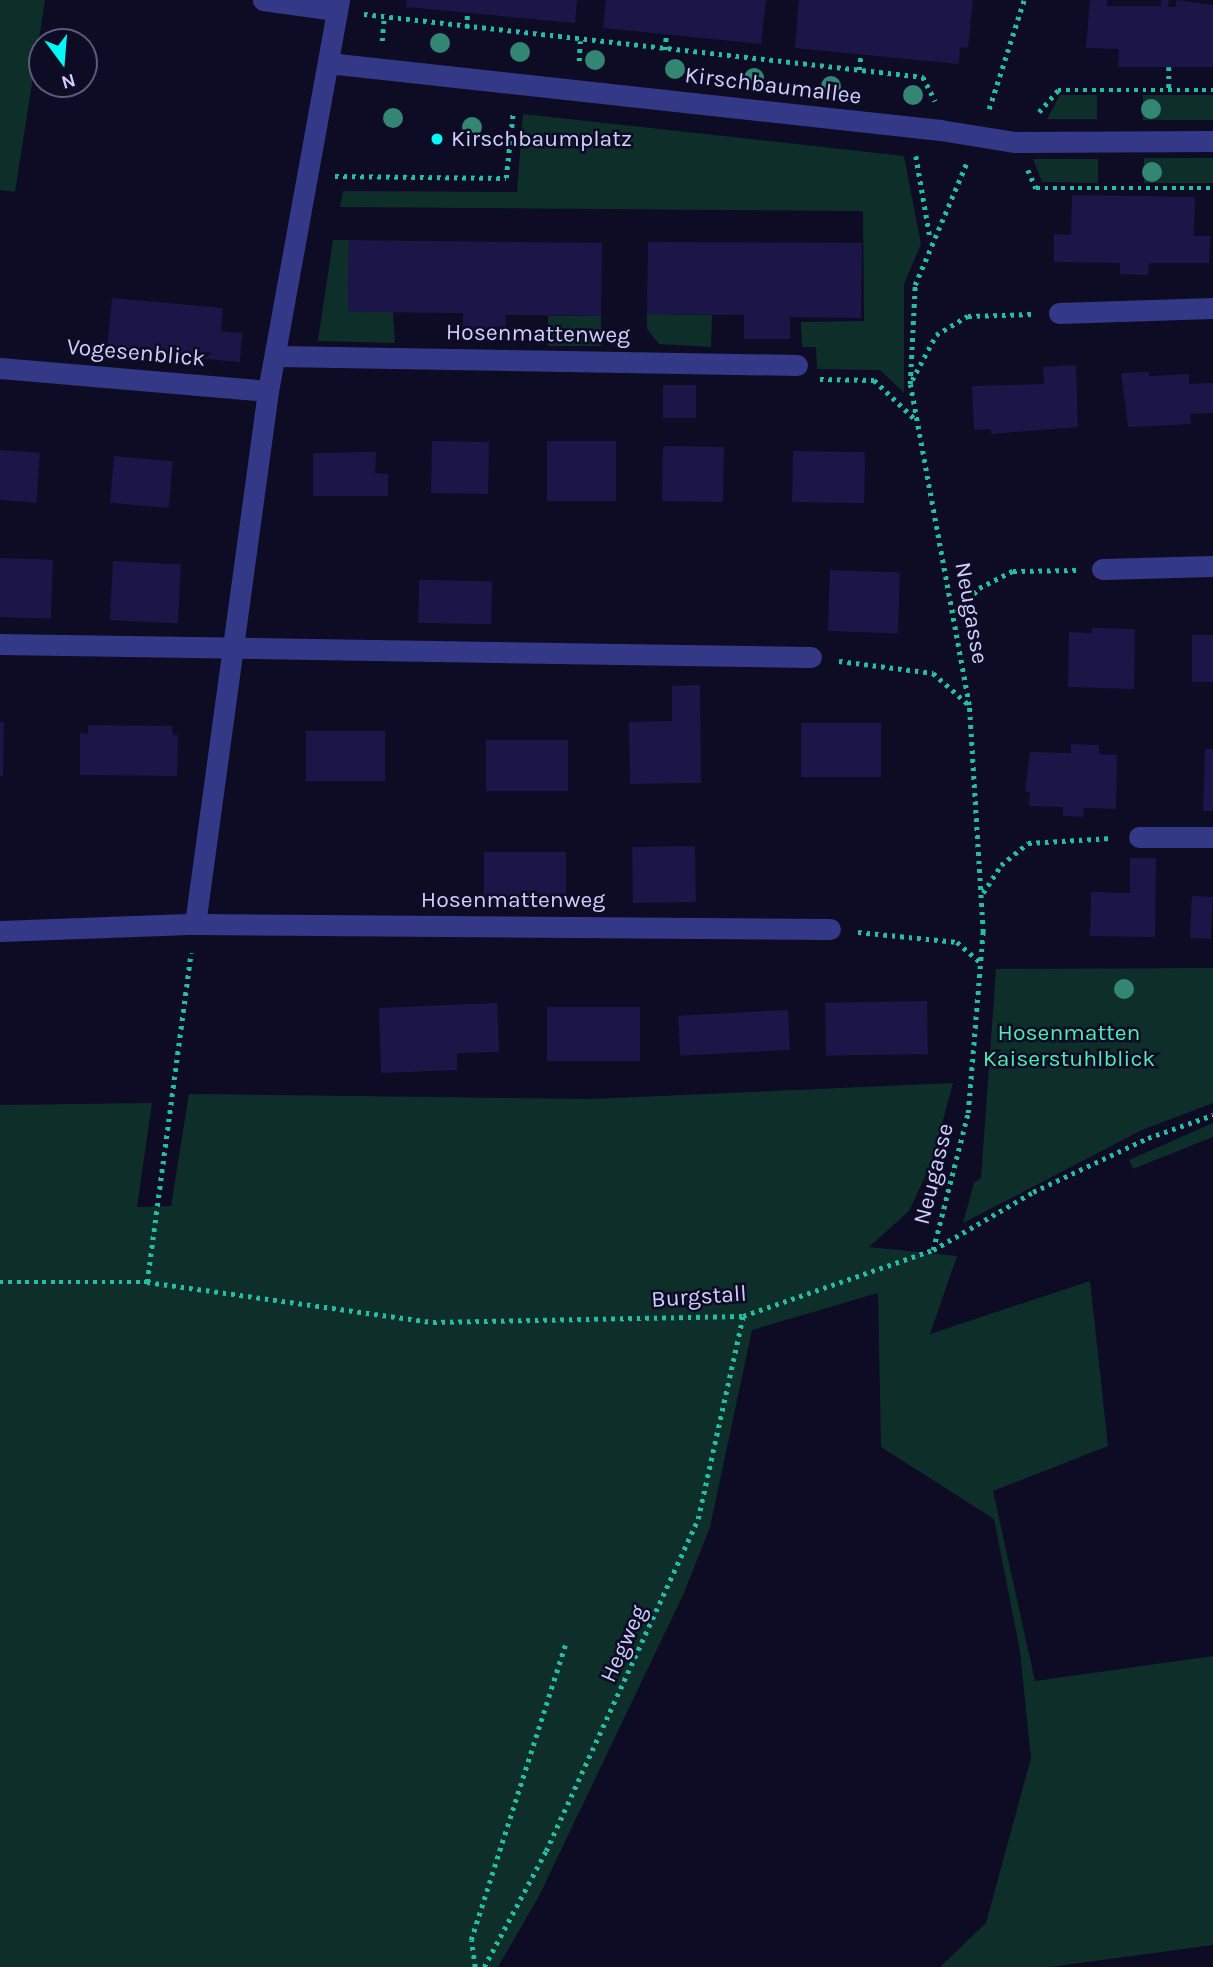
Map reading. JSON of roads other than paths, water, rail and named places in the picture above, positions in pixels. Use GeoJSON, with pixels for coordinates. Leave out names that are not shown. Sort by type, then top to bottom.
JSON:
{"type":"FeatureCollection","features":[{"type":"Feature","properties":{"kind":"street"},"geometry":{"type":"LineString","coordinates":[[195,924],[236,649],[268,391],[278,356],[337,5],[263,0]]}},
{"type":"Feature","properties":{"kind":"street","name":"Kirschbaumallee"},"geometry":{"type":"LineString","coordinates":[[328,64],[940,130],[1016,142],[1213,141]]}},
{"type":"Feature","properties":{"kind":"street"},"geometry":{"type":"LineString","coordinates":[[1059,313],[1213,308]]}},
{"type":"Feature","properties":{"kind":"street","name":"Hosenmattenweg"},"geometry":{"type":"LineString","coordinates":[[278,356],[797,365]]}},
{"type":"Feature","properties":{"kind":"street","name":"Vogesenblick"},"geometry":{"type":"LineString","coordinates":[[0,368],[268,391]]}},
{"type":"Feature","properties":{"kind":"street"},"geometry":{"type":"LineString","coordinates":[[1102,569],[1213,566]]}},
{"type":"Feature","properties":{"kind":"street"},"geometry":{"type":"LineString","coordinates":[[0,644],[811,657]]}},
{"type":"Feature","properties":{"kind":"street"},"geometry":{"type":"LineString","coordinates":[[1139,837],[1213,837]]}},
{"type":"Feature","properties":{"kind":"street","name":"Hosenmattenweg"},"geometry":{"type":"LineString","coordinates":[[0,931],[195,924],[830,929]]}},
{"type":"Feature","properties":{"kind":"place","name":"Kirschbaumplatz"},"geometry":{"type":"Point","coordinates":[437,139]}},
{"type":"Feature","properties":{"kind":"park label","name":"Hosenmatten Kaiserstuhlblick"},"geometry":{"type":"Point","coordinates":[1069,1046]}}]}
